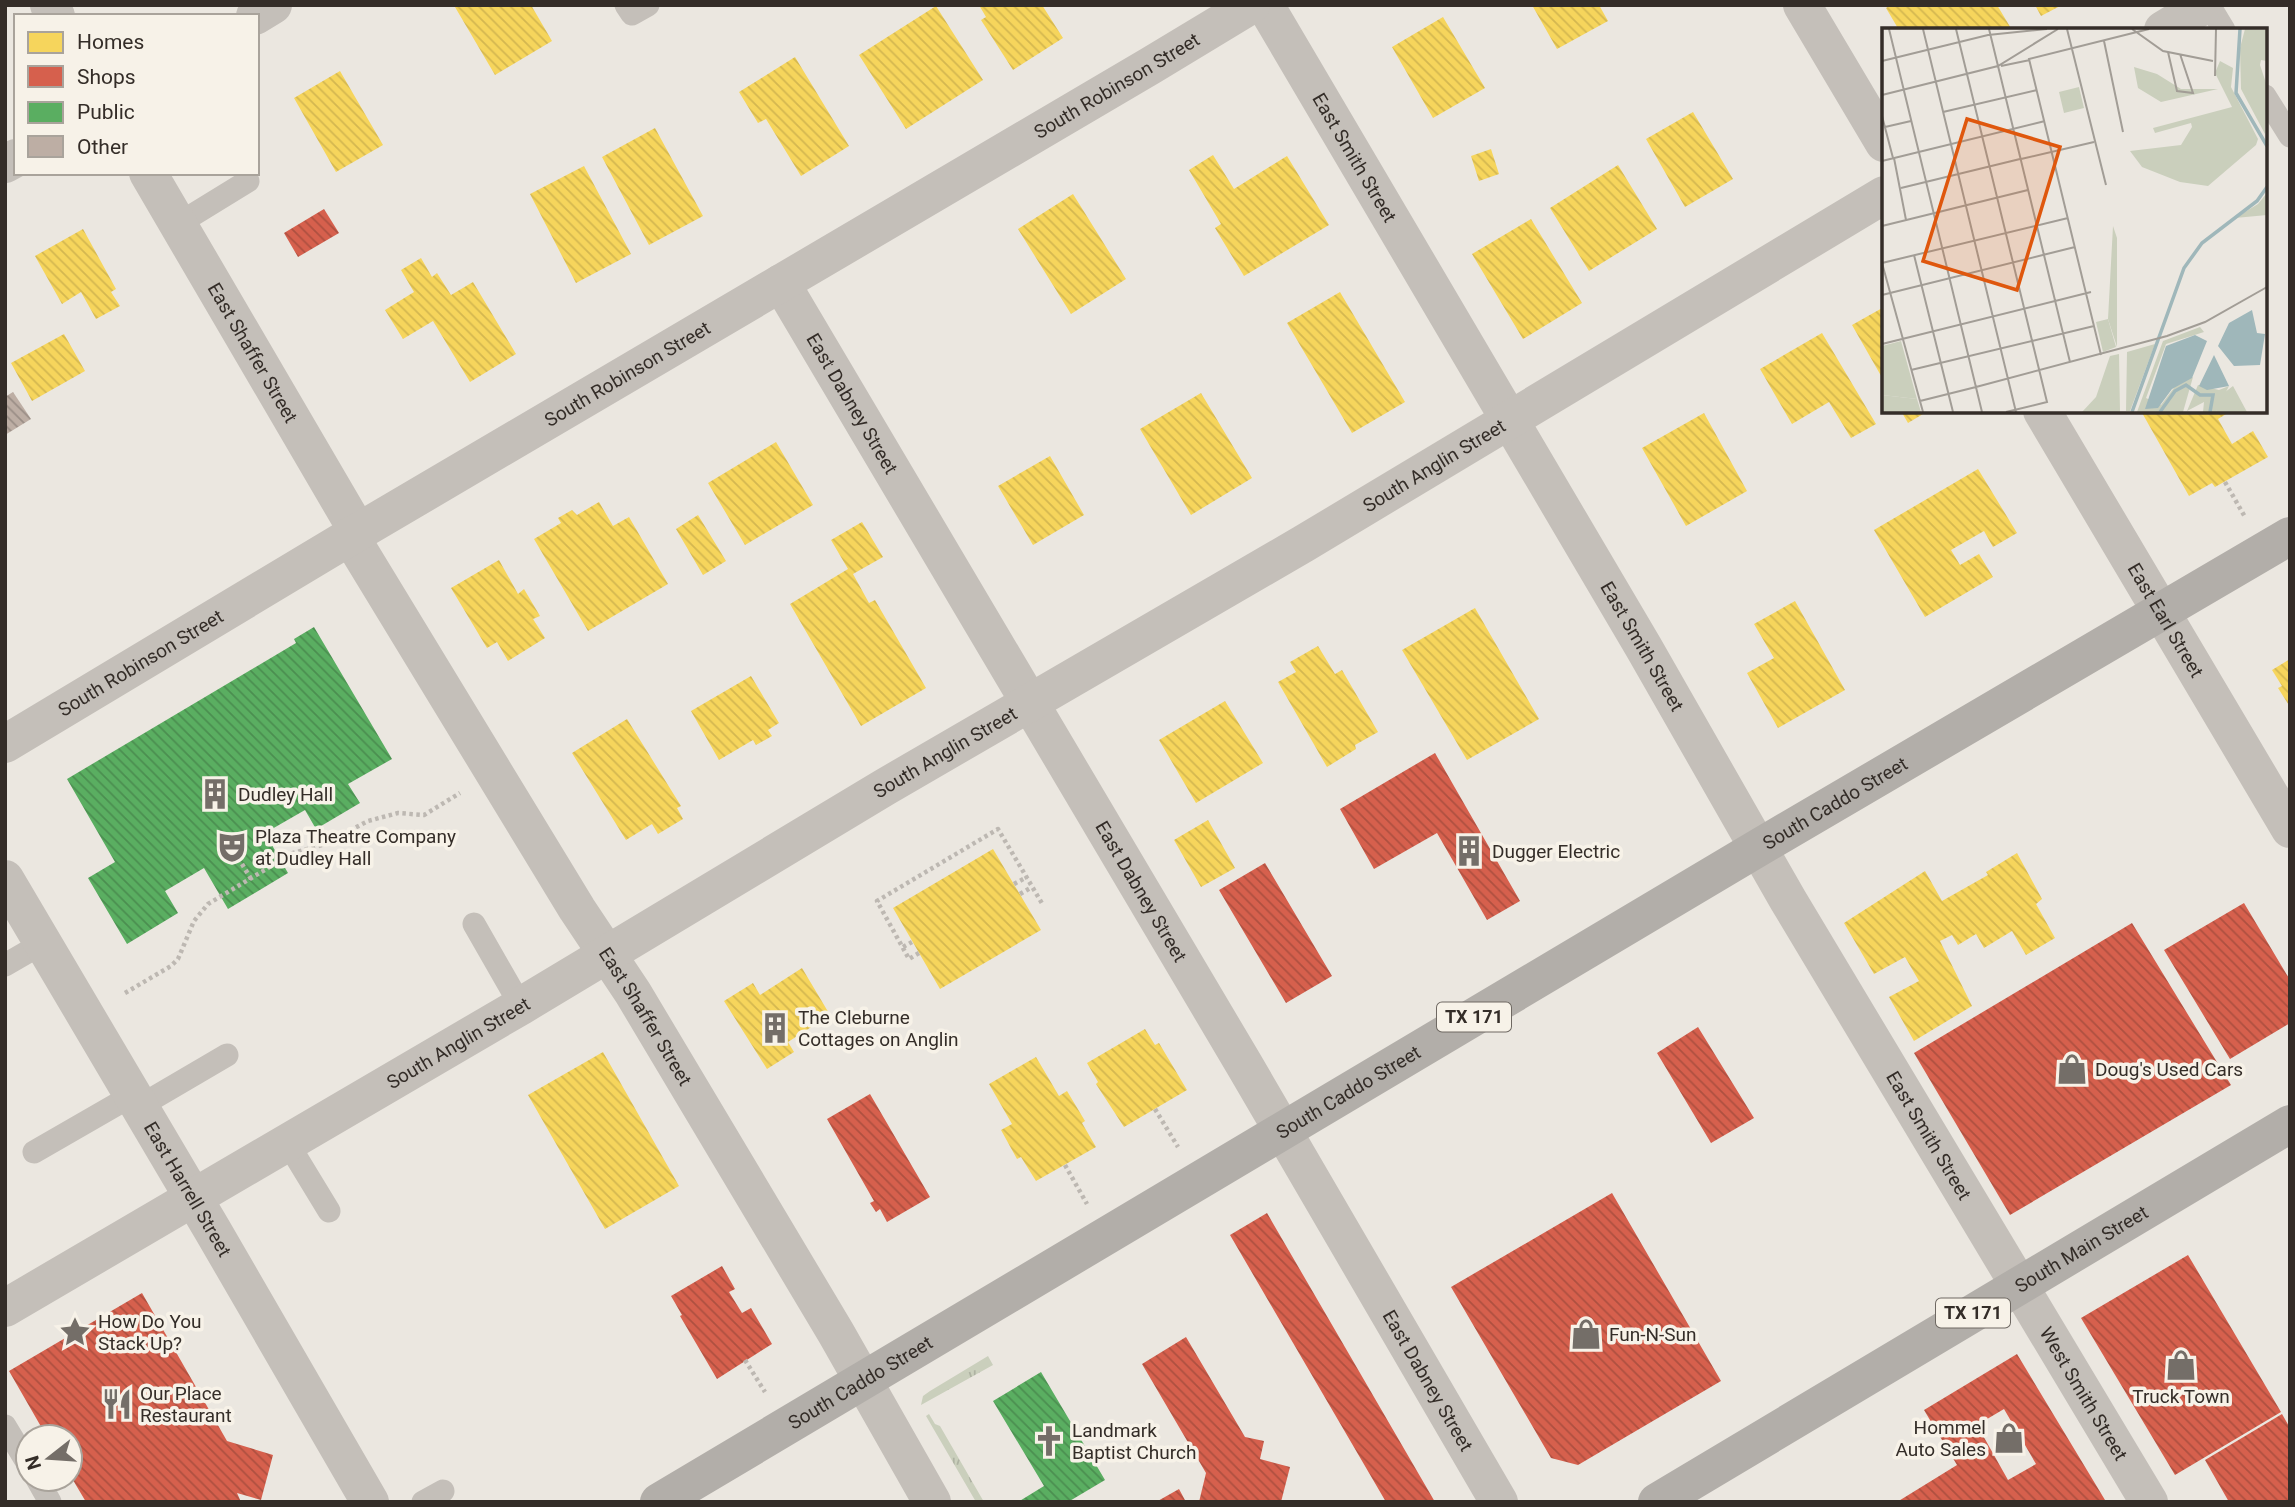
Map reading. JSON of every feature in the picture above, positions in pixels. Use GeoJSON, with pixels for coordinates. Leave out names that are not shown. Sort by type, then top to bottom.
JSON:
{"type":"FeatureCollection","features":[{"type":"Feature","properties":{"kind":"main road","name":"South Caddo Street"},"geometry":{"type":"LineString","coordinates":[[659,1502],[1758,848],[2290,536]]}},
{"type":"Feature","properties":{"kind":"main road","name":"South Main Street"},"geometry":{"type":"LineString","coordinates":[[1657,1502],[2290,1125]]}},
{"type":"Feature","properties":{"kind":"street","name":"South Robinson Street"},"geometry":{"type":"LineString","coordinates":[[5,744],[354,534],[1251,5]]}},
{"type":"Feature","properties":{"kind":"street","name":"East Smith Street"},"geometry":{"type":"LineString","coordinates":[[1265,5],[1644,648],[1758,848],[2019,1286]]}},
{"type":"Feature","properties":{"kind":"street"},"geometry":{"type":"LineString","coordinates":[[1802,5],[1882,140]]}},
{"type":"Feature","properties":{"kind":"street"},"geometry":{"type":"LineString","coordinates":[[2167,28],[2207,5]]}},
{"type":"Feature","properties":{"kind":"street","name":"East Shaffer Street"},"geometry":{"type":"LineString","coordinates":[[149,175],[354,534],[577,909],[633,993],[932,1502]]}},
{"type":"Feature","properties":{"kind":"street","name":"South Anglin Street"},"geometry":{"type":"LineString","coordinates":[[5,1308],[1303,544],[1882,196]]}},
{"type":"Feature","properties":{"kind":"street","name":"East Dabney Street"},"geometry":{"type":"LineString","coordinates":[[781,283],[1499,1502]]}},
{"type":"Feature","properties":{"kind":"street","name":"East Earl Street"},"geometry":{"type":"LineString","coordinates":[[2043,413],[2290,829]]}},
{"type":"Feature","properties":{"kind":"street","name":"East Harrell Street"},"geometry":{"type":"LineString","coordinates":[[5,878],[370,1502]]}},
{"type":"Feature","properties":{"kind":"street","name":"West Smith Street"},"geometry":{"type":"LineString","coordinates":[[2019,1286],[2149,1502]]}},
{"type":"Feature","properties":{"kind":"lane"},"geometry":{"type":"LineString","coordinates":[[2207,5],[2223,28]]}},
{"type":"Feature","properties":{"kind":"lane"},"geometry":{"type":"LineString","coordinates":[[2267,99],[2290,136]]}},
{"type":"Feature","properties":{"kind":"lane"},"geometry":{"type":"LineString","coordinates":[[178,224],[248,181]]}},
{"type":"Feature","properties":{"kind":"lane"},"geometry":{"type":"LineString","coordinates":[[474,924],[521,1006]]}},
{"type":"Feature","properties":{"kind":"lane"},"geometry":{"type":"LineString","coordinates":[[5,965],[43,943]]}},
{"type":"Feature","properties":{"kind":"lane"},"geometry":{"type":"LineString","coordinates":[[34,1152],[227,1055]]}},
{"type":"Feature","properties":{"kind":"lane"},"geometry":{"type":"LineString","coordinates":[[287,1142],[329,1211]]}},
{"type":"Feature","properties":{"kind":"path"},"geometry":{"type":"LineString","coordinates":[[125,993],[171,967],[178,959],[194,921],[208,904],[251,878],[293,853],[322,845],[368,821],[398,813],[424,815],[460,793]]}},
{"type":"Feature","properties":{"kind":"path"},"geometry":{"type":"LineString","coordinates":[[919,953],[909,959],[877,901],[998,829],[1043,905]]}},
{"type":"Feature","properties":{"kind":"path"},"geometry":{"type":"LineString","coordinates":[[242,864],[251,878]]}},
{"type":"Feature","properties":{"kind":"path"},"geometry":{"type":"LineString","coordinates":[[1014,884],[1027,877]]}},
{"type":"Feature","properties":{"kind":"path"},"geometry":{"type":"LineString","coordinates":[[1020,894],[1032,887]]}},
{"type":"Feature","properties":{"kind":"path"},"geometry":{"type":"LineString","coordinates":[[903,947],[912,942]]}},
{"type":"Feature","properties":{"kind":"green space"},"geometry":{"type":"Polygon","coordinates":[[[988,1356],[993,1365],[921,1405],[923,1396],[988,1356]]]}},
{"type":"Feature","properties":{"kind":"green space"},"geometry":{"type":"Polygon","coordinates":[[[929,1414],[935,1424],[940,1426],[984,1502],[976,1502],[926,1416],[929,1414]]]}},
{"type":"Feature","properties":{"kind":"building: Homes"},"geometry":{"type":"Polygon","coordinates":[[[531,5],[552,41],[495,75],[455,7],[531,5]]]}},
{"type":"Feature","properties":{"kind":"building: Homes"},"geometry":{"type":"Polygon","coordinates":[[[979,5],[1042,5],[1063,38],[1013,70],[981,20],[986,17],[979,5]]]}},
{"type":"Feature","properties":{"kind":"building: Homes"},"geometry":{"type":"Polygon","coordinates":[[[1532,5],[1599,5],[1608,21],[1557,49],[1532,5]]]}},
{"type":"Feature","properties":{"kind":"building: Homes"},"geometry":{"type":"Polygon","coordinates":[[[1891,5],[1997,5],[2011,28],[1898,28],[1886,8],[1891,5]]]}},
{"type":"Feature","properties":{"kind":"building: Homes"},"geometry":{"type":"Polygon","coordinates":[[[2035,5],[2062,5],[2041,16],[2035,5]]]}},
{"type":"Feature","properties":{"kind":"building: Homes"},"geometry":{"type":"Polygon","coordinates":[[[936,6],[983,80],[906,129],[859,55],[936,6]]]}},
{"type":"Feature","properties":{"kind":"building: Homes"},"geometry":{"type":"Polygon","coordinates":[[[1443,17],[1485,88],[1433,118],[1392,47],[1443,17]]]}},
{"type":"Feature","properties":{"kind":"building: Homes"},"geometry":{"type":"Polygon","coordinates":[[[795,57],[849,146],[801,176],[766,119],[758,123],[739,92],[795,57]]]}},
{"type":"Feature","properties":{"kind":"building: Homes"},"geometry":{"type":"Polygon","coordinates":[[[340,71],[383,145],[336,172],[294,98],[340,71]]]}},
{"type":"Feature","properties":{"kind":"building: Homes"},"geometry":{"type":"Polygon","coordinates":[[[1693,112],[1733,179],[1685,207],[1646,139],[1693,112]]]}},
{"type":"Feature","properties":{"kind":"building: Homes"},"geometry":{"type":"Polygon","coordinates":[[[655,128],[703,216],[649,245],[602,157],[655,128]]]}},
{"type":"Feature","properties":{"kind":"building: Homes"},"geometry":{"type":"Polygon","coordinates":[[[1491,149],[1499,174],[1479,181],[1471,156],[1491,149]]]}},
{"type":"Feature","properties":{"kind":"building: Homes"},"geometry":{"type":"Polygon","coordinates":[[[1213,155],[1234,189],[1287,156],[1329,225],[1244,276],[1215,228],[1221,224],[1189,170],[1213,155]]]}},
{"type":"Feature","properties":{"kind":"building: Homes"},"geometry":{"type":"Polygon","coordinates":[[[1618,165],[1657,229],[1589,271],[1550,208],[1618,165]]]}},
{"type":"Feature","properties":{"kind":"building: Homes"},"geometry":{"type":"Polygon","coordinates":[[[584,166],[631,254],[576,283],[530,194],[584,166]]]}},
{"type":"Feature","properties":{"kind":"building: Homes"},"geometry":{"type":"Polygon","coordinates":[[[1073,194],[1126,279],[1071,314],[1018,229],[1073,194]]]}},
{"type":"Feature","properties":{"kind":"building: Homes"},"geometry":{"type":"Polygon","coordinates":[[[1531,219],[1582,303],[1523,339],[1472,254],[1531,219]]]}},
{"type":"Feature","properties":{"kind":"building: Homes"},"geometry":{"type":"Polygon","coordinates":[[[83,229],[116,289],[111,292],[120,306],[96,319],[81,292],[62,304],[35,256],[83,229]]]}},
{"type":"Feature","properties":{"kind":"building: Homes"},"geometry":{"type":"Polygon","coordinates":[[[421,258],[432,277],[437,273],[451,295],[473,282],[516,354],[470,382],[433,321],[403,339],[385,310],[414,292],[401,270],[421,258]]]}},
{"type":"Feature","properties":{"kind":"building: Homes"},"geometry":{"type":"Polygon","coordinates":[[[1340,292],[1405,402],[1352,433],[1287,323],[1340,292]]]}},
{"type":"Feature","properties":{"kind":"building: Homes"},"geometry":{"type":"Polygon","coordinates":[[[1882,308],[1882,378],[1852,325],[1882,308]]]}},
{"type":"Feature","properties":{"kind":"building: Homes"},"geometry":{"type":"Polygon","coordinates":[[[1822,333],[1876,424],[1851,438],[1829,402],[1792,424],[1760,369],[1822,333]]]}},
{"type":"Feature","properties":{"kind":"building: Homes"},"geometry":{"type":"Polygon","coordinates":[[[64,334],[85,371],[32,401],[11,363],[64,334]]]}},
{"type":"Feature","properties":{"kind":"building: Homes"},"geometry":{"type":"Polygon","coordinates":[[[1201,393],[1252,478],[1191,515],[1140,429],[1201,393]]]}},
{"type":"Feature","properties":{"kind":"building: Homes"},"geometry":{"type":"Polygon","coordinates":[[[1704,413],[1747,491],[1686,526],[1642,448],[1704,413]]]}},
{"type":"Feature","properties":{"kind":"building: Homes"},"geometry":{"type":"Polygon","coordinates":[[[1902,413],[1925,413],[1908,423],[1902,413]]]}},
{"type":"Feature","properties":{"kind":"building: Homes"},"geometry":{"type":"Polygon","coordinates":[[[2142,413],[2228,413],[2218,419],[2232,444],[2253,431],[2268,457],[2215,487],[2212,483],[2189,496],[2142,413]]]}},
{"type":"Feature","properties":{"kind":"building: Homes"},"geometry":{"type":"Polygon","coordinates":[[[776,442],[813,505],[745,545],[708,483],[776,442]]]}},
{"type":"Feature","properties":{"kind":"building: Homes"},"geometry":{"type":"Polygon","coordinates":[[[1050,456],[1084,515],[1033,545],[998,486],[1050,456]]]}},
{"type":"Feature","properties":{"kind":"building: Homes"},"geometry":{"type":"Polygon","coordinates":[[[1978,469],[2017,533],[1993,547],[1984,531],[1951,550],[1960,565],[1979,554],[1993,577],[1925,617],[1874,530],[1978,469]]]}},
{"type":"Feature","properties":{"kind":"building: Homes"},"geometry":{"type":"Polygon","coordinates":[[[599,502],[613,526],[629,517],[668,584],[588,631],[534,539],[561,523],[558,518],[572,510],[577,515],[599,502]]]}},
{"type":"Feature","properties":{"kind":"building: Homes"},"geometry":{"type":"Polygon","coordinates":[[[698,515],[726,561],[703,575],[676,529],[698,515]]]}},
{"type":"Feature","properties":{"kind":"building: Homes"},"geometry":{"type":"Polygon","coordinates":[[[862,522],[883,557],[853,574],[869,603],[875,600],[926,688],[861,726],[790,604],[848,569],[831,540],[862,522]]]}},
{"type":"Feature","properties":{"kind":"building: Homes"},"geometry":{"type":"Polygon","coordinates":[[[499,560],[518,594],[524,589],[540,616],[533,619],[545,638],[508,661],[497,642],[487,648],[451,588],[499,560]]]}},
{"type":"Feature","properties":{"kind":"building: Homes"},"geometry":{"type":"Polygon","coordinates":[[[1795,601],[1845,690],[1778,728],[1747,673],[1774,658],[1754,624],[1795,601]]]}},
{"type":"Feature","properties":{"kind":"building: Homes"},"geometry":{"type":"Polygon","coordinates":[[[1475,608],[1539,719],[1467,760],[1402,650],[1475,608]]]}},
{"type":"Feature","properties":{"kind":"building: Homes"},"geometry":{"type":"Polygon","coordinates":[[[1318,646],[1335,674],[1342,670],[1378,732],[1355,745],[1356,749],[1327,767],[1278,682],[1296,672],[1290,662],[1318,646]]]}},
{"type":"Feature","properties":{"kind":"building: Homes"},"geometry":{"type":"Polygon","coordinates":[[[2290,659],[2290,707],[2278,688],[2282,686],[2272,670],[2290,659]]]}},
{"type":"Feature","properties":{"kind":"building: Homes"},"geometry":{"type":"Polygon","coordinates":[[[751,676],[779,723],[768,730],[772,736],[756,745],[753,740],[719,760],[691,711],[751,676]]]}},
{"type":"Feature","properties":{"kind":"building: Homes"},"geometry":{"type":"Polygon","coordinates":[[[1225,701],[1263,763],[1196,803],[1159,740],[1225,701]]]}},
{"type":"Feature","properties":{"kind":"building: Homes"},"geometry":{"type":"Polygon","coordinates":[[[627,719],[681,806],[677,808],[683,819],[658,834],[652,824],[626,840],[572,753],[627,719]]]}},
{"type":"Feature","properties":{"kind":"building: Homes"},"geometry":{"type":"Polygon","coordinates":[[[1208,820],[1235,868],[1201,887],[1174,840],[1208,820]]]}},
{"type":"Feature","properties":{"kind":"building: Homes"},"geometry":{"type":"Polygon","coordinates":[[[993,849],[1041,930],[940,989],[893,908],[993,849]]]}},
{"type":"Feature","properties":{"kind":"building: Homes"},"geometry":{"type":"Polygon","coordinates":[[[2017,853],[2042,899],[2036,904],[2055,938],[2026,955],[2012,931],[1984,948],[1976,934],[1958,945],[1952,935],[1940,941],[1972,1006],[1914,1041],[1889,997],[1919,981],[1905,957],[1874,974],[1844,923],[1925,871],[1942,901],[1988,875],[1986,872],[2017,853]]]}},
{"type":"Feature","properties":{"kind":"building: Homes","name":"The Cleburne Cottages on Anglin"},"geometry":{"type":"Polygon","coordinates":[[[802,968],[830,1015],[788,1042],[794,1052],[767,1069],[724,1001],[753,983],[760,995],[802,968]]]}},
{"type":"Feature","properties":{"kind":"building: Homes"},"geometry":{"type":"Polygon","coordinates":[[[1145,1029],[1155,1045],[1159,1043],[1187,1090],[1124,1127],[1096,1084],[1098,1082],[1087,1063],[1145,1029]]]}},
{"type":"Feature","properties":{"kind":"building: Homes"},"geometry":{"type":"Polygon","coordinates":[[[603,1052],[679,1186],[605,1229],[528,1095],[603,1052]]]}},
{"type":"Feature","properties":{"kind":"building: Homes"},"geometry":{"type":"Polygon","coordinates":[[[1036,1057],[1059,1096],[1067,1091],[1085,1121],[1082,1123],[1096,1147],[1036,1181],[1021,1157],[1017,1159],[1001,1130],[1012,1124],[989,1084],[1036,1057]]]}},
{"type":"Feature","properties":{"kind":"building: Shops"},"geometry":{"type":"Polygon","coordinates":[[[324,209],[339,233],[298,257],[284,233],[324,209]]]}},
{"type":"Feature","properties":{"kind":"building: Shops","name":"Dugger Electric"},"geometry":{"type":"Polygon","coordinates":[[[1435,753],[1520,901],[1487,920],[1437,833],[1374,869],[1340,809],[1435,753]]]}},
{"type":"Feature","properties":{"kind":"building: Shops"},"geometry":{"type":"Polygon","coordinates":[[[1265,863],[1332,976],[1286,1003],[1219,890],[1265,863]]]}},
{"type":"Feature","properties":{"kind":"building: Shops"},"geometry":{"type":"Polygon","coordinates":[[[2244,903],[2290,980],[2290,1023],[2230,1059],[2164,950],[2244,903]]]}},
{"type":"Feature","properties":{"kind":"building: Shops","name":"Doug's Used Cars"},"geometry":{"type":"Polygon","coordinates":[[[2132,923],[2231,1085],[2010,1215],[1914,1053],[2132,923]]]}},
{"type":"Feature","properties":{"kind":"building: Shops"},"geometry":{"type":"Polygon","coordinates":[[[1698,1027],[1754,1118],[1711,1143],[1657,1053],[1698,1027]]]}},
{"type":"Feature","properties":{"kind":"building: Shops"},"geometry":{"type":"Polygon","coordinates":[[[870,1094],[930,1197],[887,1222],[880,1209],[876,1212],[870,1203],[874,1201],[827,1119],[870,1094]]]}},
{"type":"Feature","properties":{"kind":"building: Shops","name":"Fun-N-Sun"},"geometry":{"type":"Polygon","coordinates":[[[1612,1193],[1721,1381],[1578,1465],[1551,1458],[1451,1287],[1612,1193]]]}},
{"type":"Feature","properties":{"kind":"building: Shops"},"geometry":{"type":"Polygon","coordinates":[[[1267,1213],[1435,1502],[1386,1502],[1230,1235],[1267,1213]]]}},
{"type":"Feature","properties":{"kind":"building: Shops","name":"Truck Town"},"geometry":{"type":"Polygon","coordinates":[[[2188,1255],[2281,1412],[2175,1475],[2081,1318],[2188,1255]]]}},
{"type":"Feature","properties":{"kind":"building: Shops"},"geometry":{"type":"Polygon","coordinates":[[[722,1266],[735,1289],[729,1292],[742,1313],[751,1308],[772,1344],[717,1379],[671,1296],[722,1266]]]}},
{"type":"Feature","properties":{"kind":"building: Shops","name":"Our Place Restaurant"},"geometry":{"type":"Polygon","coordinates":[[[142,1293],[227,1441],[273,1455],[261,1500],[237,1493],[241,1502],[86,1502],[81,1493],[84,1493],[84,1423],[39,1423],[9,1371],[142,1293]]]}},
{"type":"Feature","properties":{"kind":"building: Shops"},"geometry":{"type":"Polygon","coordinates":[[[1186,1337],[1245,1437],[1264,1441],[1260,1459],[1290,1467],[1281,1502],[1199,1502],[1206,1473],[1142,1364],[1186,1337]]]}},
{"type":"Feature","properties":{"kind":"building: Shops","name":"Hommel Auto Sales"},"geometry":{"type":"Polygon","coordinates":[[[2017,1354],[2105,1500],[1897,1502],[1957,1465],[1924,1410],[2017,1354]],[[2004,1409],[1977,1425],[2008,1480],[2036,1464],[2004,1409]]]}},
{"type":"Feature","properties":{"kind":"building: Shops"},"geometry":{"type":"Polygon","coordinates":[[[2282,1414],[2290,1428],[2290,1502],[2229,1502],[2205,1460],[2282,1414]]]}},
{"type":"Feature","properties":{"kind":"building: Shops"},"geometry":{"type":"Polygon","coordinates":[[[1179,1489],[1186,1502],[1156,1502],[1179,1489]]]}},
{"type":"Feature","properties":{"kind":"building: Public","name":"Dudley Hall"},"geometry":{"type":"Polygon","coordinates":[[[314,627],[392,759],[348,784],[360,803],[316,829],[305,810],[265,833],[288,873],[228,909],[204,868],[165,891],[178,913],[127,944],[88,878],[115,862],[67,779],[296,643],[294,639],[314,627]]]}},
{"type":"Feature","properties":{"kind":"building: Public","name":"Landmark Baptist Church"},"geometry":{"type":"Polygon","coordinates":[[[1041,1372],[1105,1480],[1068,1502],[1018,1502],[1044,1486],[993,1401],[1041,1372]]]}},
{"type":"Feature","properties":{"kind":"building: Other"},"geometry":{"type":"Polygon","coordinates":[[[13,392],[31,419],[5,435],[5,397],[13,392]]]}},
{"type":"Feature","properties":{"kind":"place","name":"Dudley Hall"},"geometry":{"type":"Point","coordinates":[215,794]}},
{"type":"Feature","properties":{"kind":"place","name":"Plaza Theatre Company at Dudley Hall"},"geometry":{"type":"Point","coordinates":[232,847]}},
{"type":"Feature","properties":{"kind":"place","name":"Dugger Electric"},"geometry":{"type":"Point","coordinates":[1469,851]}},
{"type":"Feature","properties":{"kind":"place","name":"The Cleburne Cottages on Anglin"},"geometry":{"type":"Point","coordinates":[775,1028]}},
{"type":"Feature","properties":{"kind":"place","name":"Doug's Used Cars"},"geometry":{"type":"Point","coordinates":[2072,1069]}},
{"type":"Feature","properties":{"kind":"place","name":"How Do You Stack Up?"},"geometry":{"type":"Point","coordinates":[75,1332]}},
{"type":"Feature","properties":{"kind":"place","name":"Fun-N-Sun"},"geometry":{"type":"Point","coordinates":[1586,1334]}},
{"type":"Feature","properties":{"kind":"place","name":"Truck Town"},"geometry":{"type":"Point","coordinates":[2181,1365]}},
{"type":"Feature","properties":{"kind":"place","name":"Our Place Restaurant"},"geometry":{"type":"Point","coordinates":[117,1404]}},
{"type":"Feature","properties":{"kind":"place","name":"Hommel Auto Sales"},"geometry":{"type":"Point","coordinates":[2009,1438]}},
{"type":"Feature","properties":{"kind":"place","name":"Landmark Baptist Church"},"geometry":{"type":"Point","coordinates":[1049,1441]}}]}
